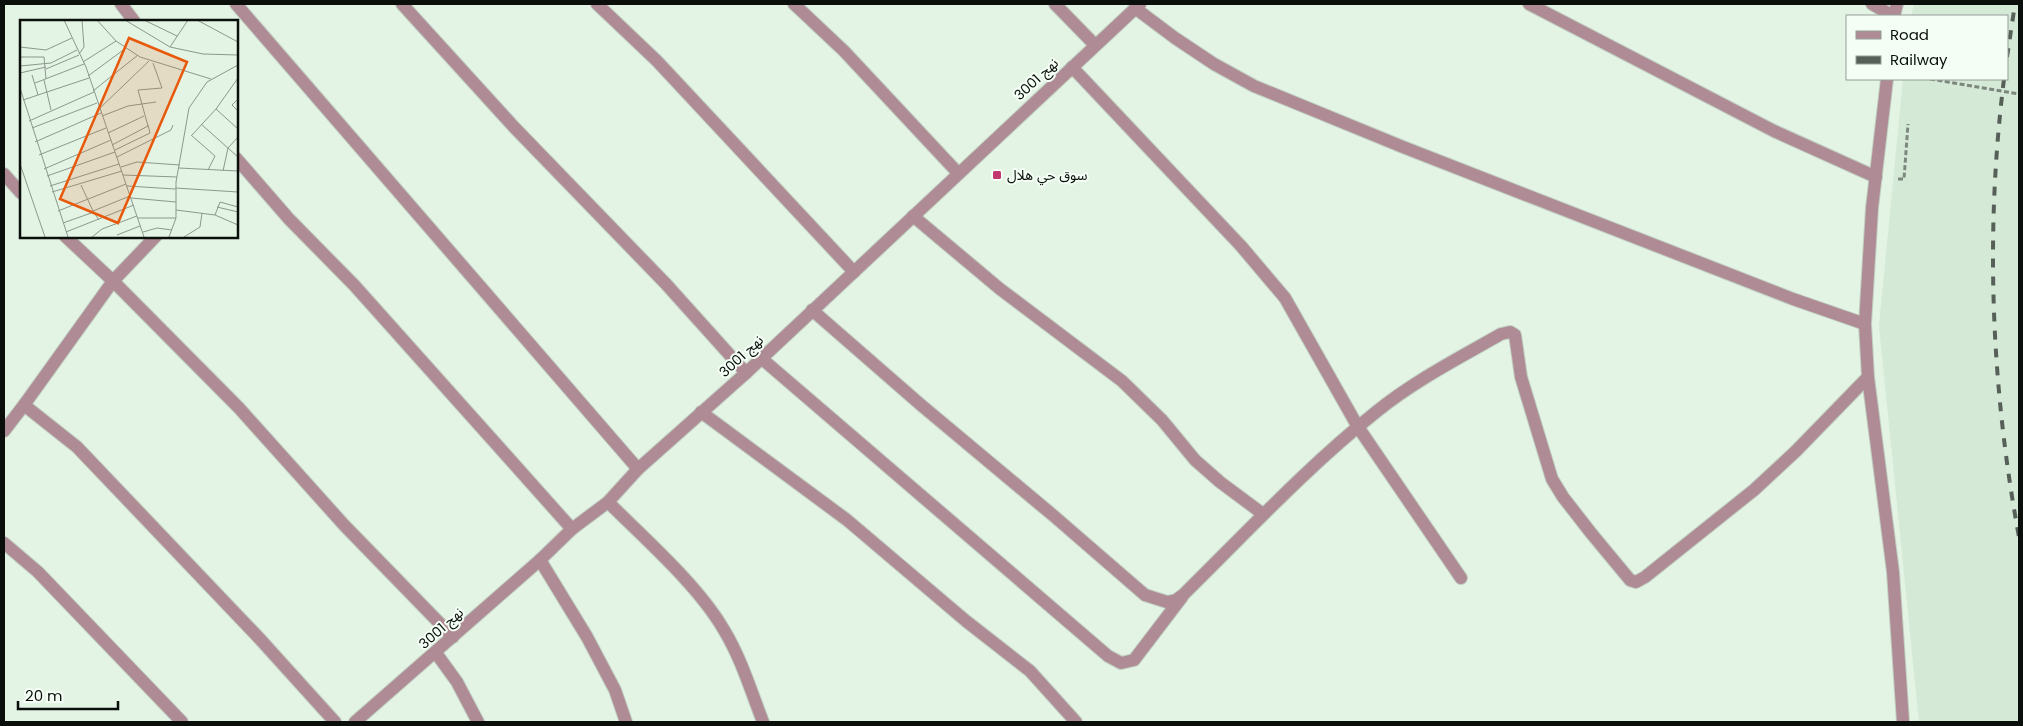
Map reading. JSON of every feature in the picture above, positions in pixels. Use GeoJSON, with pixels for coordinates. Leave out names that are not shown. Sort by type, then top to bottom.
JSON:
{"type":"FeatureCollection","features":[{"type":"Feature","properties":{"kind":"street"},"geometry":{"type":"LineString","coordinates":[[121,4],[133,20]]}},
{"type":"Feature","properties":{"kind":"street"},"geometry":{"type":"LineString","coordinates":[[236,4],[638,469]]}},
{"type":"Feature","properties":{"kind":"street"},"geometry":{"type":"LineString","coordinates":[[402,4],[513,126],[666,284],[746,373]]}},
{"type":"Feature","properties":{"kind":"street"},"geometry":{"type":"LineString","coordinates":[[597,4],[664,68],[854,272]]}},
{"type":"Feature","properties":{"kind":"street"},"geometry":{"type":"LineString","coordinates":[[794,4],[844,50],[958,173]]}},
{"type":"Feature","properties":{"kind":"street"},"geometry":{"type":"LineString","coordinates":[[1055,4],[1095,44]]}},
{"type":"Feature","properties":{"kind":"street"},"geometry":{"type":"LineString","coordinates":[[1529,4],[1774,131],[1876,177]]}},
{"type":"Feature","properties":{"kind":"street"},"geometry":{"type":"LineString","coordinates":[[1872,4],[1891,15]]}},
{"type":"Feature","properties":{"kind":"street"},"geometry":{"type":"LineString","coordinates":[[1137,6],[1214,64],[1254,86],[1430,158],[1793,299],[1865,324]]}},
{"type":"Feature","properties":{"kind":"street","name":"نهج 3001"},"geometry":{"type":"LineString","coordinates":[[355,722],[436,653],[572,529],[608,502],[638,469],[746,373],[1137,6]]}},
{"type":"Feature","properties":{"kind":"street"},"geometry":{"type":"LineString","coordinates":[[1072,67],[1240,246],[1285,298],[1358,427],[1461,578]]}},
{"type":"Feature","properties":{"kind":"street"},"geometry":{"type":"LineString","coordinates":[[1887,80],[1872,208],[1865,324],[1868,376],[1893,572],[1903,722]]}},
{"type":"Feature","properties":{"kind":"street"},"geometry":{"type":"LineString","coordinates":[[238,160],[282,211],[354,285],[572,529]]}},
{"type":"Feature","properties":{"kind":"street"},"geometry":{"type":"LineString","coordinates":[[4,174],[20,192]]}},
{"type":"Feature","properties":{"kind":"street"},"geometry":{"type":"LineString","coordinates":[[913,216],[1000,289],[1129,387],[1162,420],[1195,460],[1220,482],[1263,514]]}},
{"type":"Feature","properties":{"kind":"street"},"geometry":{"type":"LineString","coordinates":[[68,238],[239,408],[344,525],[453,637]]}},
{"type":"Feature","properties":{"kind":"street"},"geometry":{"type":"LineString","coordinates":[[6,422],[24,405],[113,281],[154,238]]}},
{"type":"Feature","properties":{"kind":"street"},"geometry":{"type":"LineString","coordinates":[[812,310],[921,405],[1056,517],[1146,595],[1167,602],[1176,600],[1184,594]]}},
{"type":"Feature","properties":{"kind":"street"},"geometry":{"type":"LineString","coordinates":[[761,358],[1108,656],[1121,663],[1134,660],[1184,594],[1263,514],[1358,427],[1396,397],[1438,370],[1501,334],[1510,332],[1514,335],[1521,377],[1552,479],[1590,533],[1630,580],[1636,582],[1645,577],[1754,490],[1796,451],[1868,376]]}},
{"type":"Feature","properties":{"kind":"street"},"geometry":{"type":"LineString","coordinates":[[24,405],[77,447],[259,638],[335,722]]}},
{"type":"Feature","properties":{"kind":"street"},"geometry":{"type":"LineString","coordinates":[[701,412],[847,520],[966,621],[1030,671],[1076,722]]}},
{"type":"Feature","properties":{"kind":"street"},"geometry":{"type":"LineString","coordinates":[[608,502],[710,609],[724,630],[736,654],[763,722]]}},
{"type":"Feature","properties":{"kind":"street"},"geometry":{"type":"LineString","coordinates":[[4,543],[38,572],[182,722]]}},
{"type":"Feature","properties":{"kind":"street"},"geometry":{"type":"LineString","coordinates":[[540,560],[587,637],[615,690],[626,722]]}},
{"type":"Feature","properties":{"kind":"street"},"geometry":{"type":"LineString","coordinates":[[436,653],[457,682],[478,722]]}},
{"type":"Feature","properties":{"kind":"path"},"geometry":{"type":"LineString","coordinates":[[1936,80],[2019,94]]}},
{"type":"Feature","properties":{"kind":"path"},"geometry":{"type":"LineString","coordinates":[[1904,179],[1909,115]]}},
{"type":"Feature","properties":{"kind":"shaded area"},"geometry":{"type":"Polygon","coordinates":[[[1914,4],[2019,4],[2019,722],[1919,722],[1879,326],[1903,80],[2008,80],[2008,15],[1911,15],[1914,4]]]}},
{"type":"Feature","properties":{"kind":"railway"},"geometry":{"type":"LineString","coordinates":[[2008,50],[2015,4]]}},
{"type":"Feature","properties":{"kind":"railway"},"geometry":{"type":"LineString","coordinates":[[2004,80],[1994,194],[1994,309],[2002,424],[2019,537]]}},
{"type":"Feature","properties":{"kind":"place","name":"سوق حي هلال"},"geometry":{"type":"Point","coordinates":[997,175]}}]}
